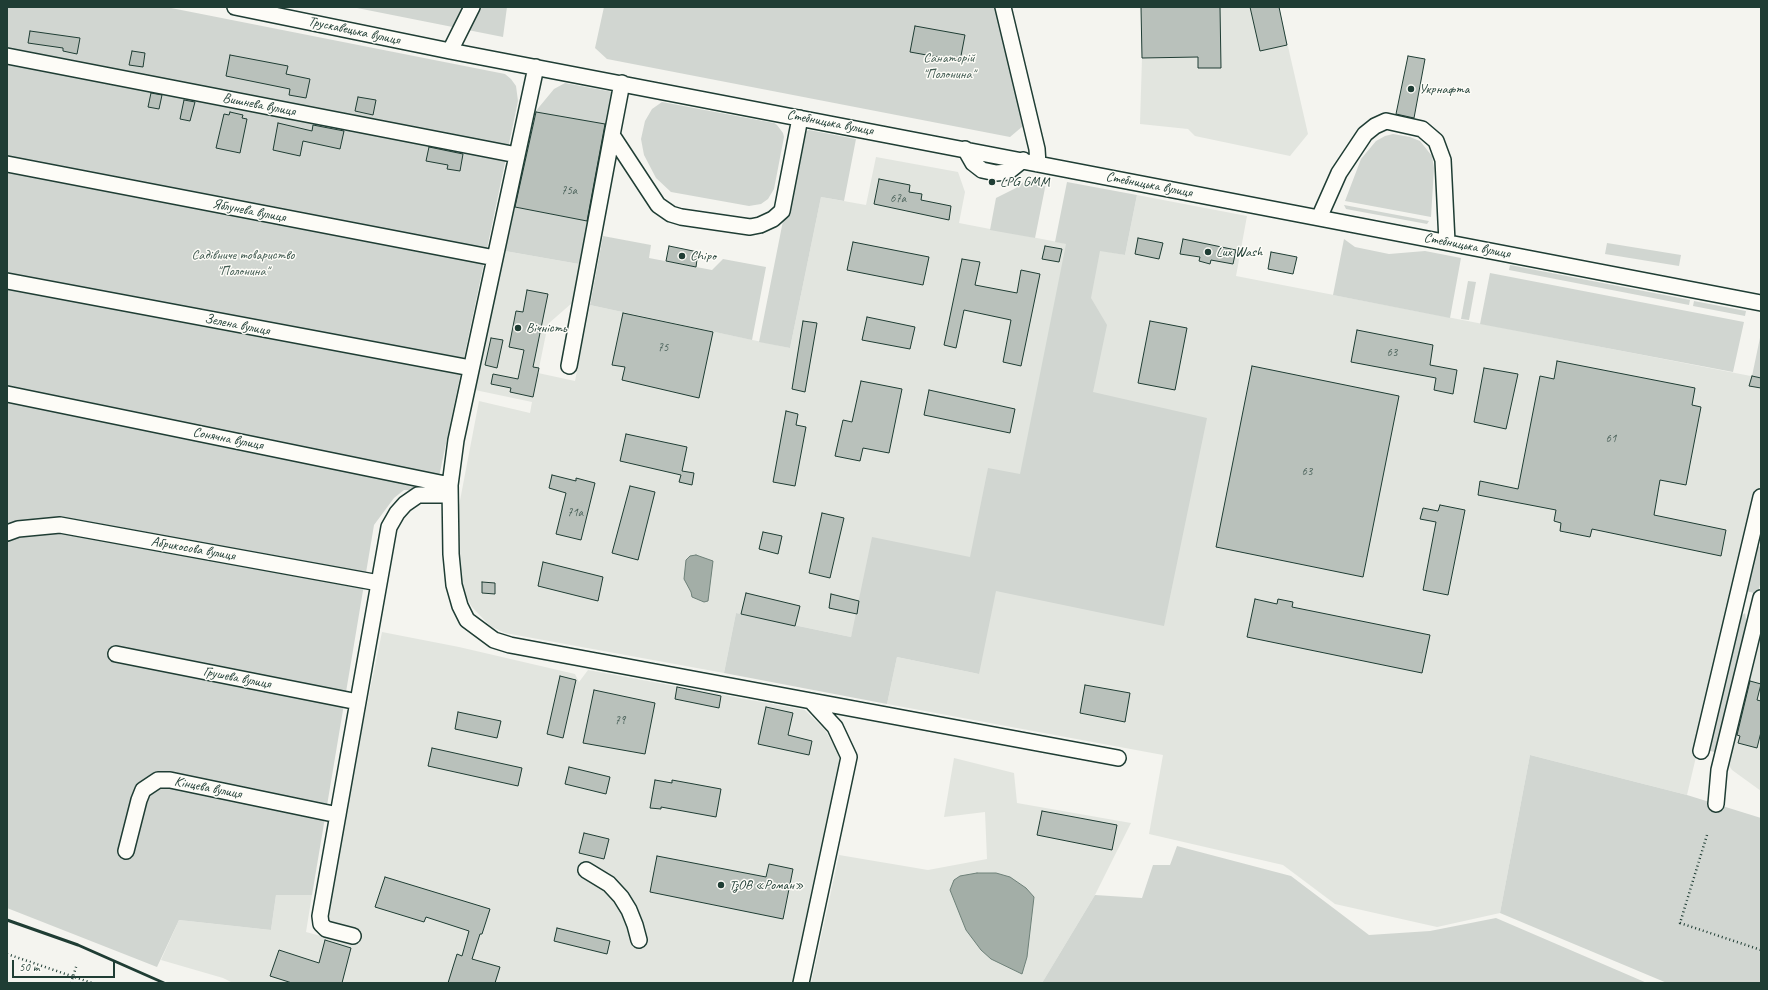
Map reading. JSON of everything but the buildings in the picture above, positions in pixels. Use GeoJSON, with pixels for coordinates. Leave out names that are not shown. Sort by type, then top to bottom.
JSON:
{"type":"FeatureCollection","features":[{"type":"Feature","properties":{"kind":"street"},"geometry":{"type":"LineString","coordinates":[[450,51],[472,7]]}},
{"type":"Feature","properties":{"kind":"street"},"geometry":{"type":"LineString","coordinates":[[1003,7],[1038,156]]}},
{"type":"Feature","properties":{"kind":"street","name":"Трускавецька вулиця"},"geometry":{"type":"LineString","coordinates":[[241,8],[450,51],[536,66]]}},
{"type":"Feature","properties":{"kind":"street","name":"Вишнева вулиця"},"geometry":{"type":"LineString","coordinates":[[7,56],[515,154]]}},
{"type":"Feature","properties":{"kind":"street"},"geometry":{"type":"LineString","coordinates":[[536,66],[515,154],[469,368],[456,440],[450,490],[451,554],[454,585],[460,606],[467,620],[494,640],[510,645],[1118,758]]}},
{"type":"Feature","properties":{"kind":"street","name":"Стебницька вулиця"},"geometry":{"type":"LineString","coordinates":[[536,66],[1023,160],[1038,156],[1319,218],[1761,303]]}},
{"type":"Feature","properties":{"kind":"street"},"geometry":{"type":"LineString","coordinates":[[569,366],[622,83]]}},
{"type":"Feature","properties":{"kind":"street"},"geometry":{"type":"LineString","coordinates":[[612,135],[658,205],[664,210],[681,217],[750,227],[773,219],[782,211],[800,118]]}},
{"type":"Feature","properties":{"kind":"street"},"geometry":{"type":"LineString","coordinates":[[1319,218],[1339,173],[1365,134],[1375,126],[1386,121],[1422,129],[1436,141],[1443,160],[1447,242]]}},
{"type":"Feature","properties":{"kind":"street","name":"Яблунева вулиця"},"geometry":{"type":"LineString","coordinates":[[7,164],[493,258]]}},
{"type":"Feature","properties":{"kind":"street","name":"Зелена вулиця"},"geometry":{"type":"LineString","coordinates":[[7,281],[469,368]]}},
{"type":"Feature","properties":{"kind":"street","name":"Сонячна вулиця"},"geometry":{"type":"LineString","coordinates":[[7,394],[450,490]]}},
{"type":"Feature","properties":{"kind":"street"},"geometry":{"type":"LineString","coordinates":[[353,936],[326,928],[321,924],[320,920],[389,527],[397,513],[405,504],[418,496],[450,490]]}},
{"type":"Feature","properties":{"kind":"street"},"geometry":{"type":"LineString","coordinates":[[1701,751],[1761,497]]}},
{"type":"Feature","properties":{"kind":"street","name":"Абрикосова вулиця"},"geometry":{"type":"LineString","coordinates":[[7,533],[18,529],[60,525],[379,583]]}},
{"type":"Feature","properties":{"kind":"street"},"geometry":{"type":"LineString","coordinates":[[1716,804],[1718,770],[1760,602],[1737,601]]}},
{"type":"Feature","properties":{"kind":"street","name":"Грушева вулиця"},"geometry":{"type":"LineString","coordinates":[[116,654],[358,702]]}},
{"type":"Feature","properties":{"kind":"street"},"geometry":{"type":"LineString","coordinates":[[801,983],[849,756],[836,727],[811,701]]}},
{"type":"Feature","properties":{"kind":"street","name":"Кінцева вулиця"},"geometry":{"type":"LineString","coordinates":[[126,851],[143,790],[158,780],[170,780],[338,815]]}},
{"type":"Feature","properties":{"kind":"street"},"geometry":{"type":"LineString","coordinates":[[586,870],[609,884],[621,897],[629,910],[639,940]]}},
{"type":"Feature","properties":{"kind":"path"},"geometry":{"type":"LineString","coordinates":[[1707,835],[1680,923],[1761,950]]}},
{"type":"Feature","properties":{"kind":"path"},"geometry":{"type":"LineString","coordinates":[[7,954],[92,983]]}},
{"type":"Feature","properties":{"kind":"path"},"geometry":{"type":"LineString","coordinates":[[71,983],[77,964]]}},
{"type":"Feature","properties":{"kind":"shaded area"},"geometry":{"type":"Polygon","coordinates":[[[1141,7],[1279,7],[1308,134],[1290,156],[1195,136],[1188,129],[1140,124],[1142,58],[1141,7]]]}},
{"type":"Feature","properties":{"kind":"shaded area"},"geometry":{"type":"Polygon","coordinates":[[[876,157],[958,172],[965,192],[959,223],[1125,255],[1137,195],[1247,216],[1236,276],[1761,378],[1761,482],[1687,795],[1530,755],[1500,913],[1437,927],[1335,904],[1283,865],[1149,834],[1163,755],[887,704],[897,657],[979,674],[857,614],[851,637],[736,613],[724,673],[505,633],[490,626],[472,607],[461,588],[458,511],[479,401],[530,413],[532,402],[475,390],[505,251],[579,264],[572,303],[548,324],[538,373],[575,381],[590,305],[790,348],[821,197],[866,205],[876,157]]]}},
{"type":"Feature","properties":{"kind":"shaded area"},"geometry":{"type":"Polygon","coordinates":[[[696,555],[713,561],[708,601],[704,602],[692,597],[684,579],[686,560],[690,556],[696,555]]]}},
{"type":"Feature","properties":{"kind":"shaded area"},"geometry":{"type":"Polygon","coordinates":[[[382,632],[459,647],[575,674],[579,682],[588,670],[805,710],[825,730],[840,756],[792,983],[233,983],[223,978],[161,960],[179,920],[271,930],[276,895],[312,895],[306,932],[328,938],[321,930],[382,632]]]}},
{"type":"Feature","properties":{"kind":"shaded area"},"geometry":{"type":"Polygon","coordinates":[[[1761,634],[1761,791],[1732,770],[1727,763],[1746,680],[1750,681],[1761,634]]]}},
{"type":"Feature","properties":{"kind":"shaded area"},"geometry":{"type":"Polygon","coordinates":[[[954,758],[1014,773],[1017,803],[1131,823],[1095,895],[1042,983],[811,983],[839,855],[928,870],[987,859],[985,812],[944,817],[954,758]]]}},
{"type":"Feature","properties":{"kind":"shaded area"},"geometry":{"type":"Polygon","coordinates":[[[977,873],[996,873],[1010,877],[1026,888],[1034,897],[1027,957],[1022,974],[991,959],[981,950],[966,930],[950,890],[954,880],[960,876],[977,873]]]}},
{"type":"Feature","properties":{"kind":"green space","name":"Садівниче товариство \"Полонина\""},"geometry":{"type":"Polygon","coordinates":[[[7,7],[166,7],[505,74],[516,86],[518,101],[436,491],[404,490],[394,498],[374,525],[312,895],[276,895],[271,930],[179,920],[157,967],[7,908],[7,7]]]}},
{"type":"Feature","properties":{"kind":"green space"},"geometry":{"type":"Polygon","coordinates":[[[352,7],[507,7],[503,37],[352,7]]]}},
{"type":"Feature","properties":{"kind":"green space","name":"Санаторій \"Полонина\""},"geometry":{"type":"Polygon","coordinates":[[[604,7],[995,7],[1023,126],[1010,137],[607,59],[595,48],[604,7]]]}},
{"type":"Feature","properties":{"kind":"green space"},"geometry":{"type":"Polygon","coordinates":[[[565,83],[613,92],[607,125],[535,112],[554,89],[565,83]]]}},
{"type":"Feature","properties":{"kind":"green space"},"geometry":{"type":"Polygon","coordinates":[[[662,102],[774,123],[777,125],[784,137],[774,189],[768,199],[761,204],[749,206],[671,192],[656,178],[644,155],[641,139],[645,121],[652,109],[662,102]]]}},
{"type":"Feature","properties":{"kind":"green space"},"geometry":{"type":"Polygon","coordinates":[[[809,130],[856,139],[844,201],[821,197],[790,348],[759,342],[799,140],[805,132],[809,130]]]}},
{"type":"Feature","properties":{"kind":"green space"},"geometry":{"type":"Polygon","coordinates":[[[1393,134],[1410,137],[1420,141],[1432,156],[1434,168],[1431,217],[1345,201],[1361,159],[1376,141],[1393,134]]]}},
{"type":"Feature","properties":{"kind":"green space"},"geometry":{"type":"Polygon","coordinates":[[[1027,179],[1046,183],[1035,238],[990,230],[996,198],[1016,188],[1027,179]]]}},
{"type":"Feature","properties":{"kind":"green space"},"geometry":{"type":"Polygon","coordinates":[[[1067,182],[1137,195],[1125,255],[1100,251],[1091,298],[1107,325],[1093,392],[1207,418],[1164,626],[996,591],[979,674],[897,657],[887,704],[724,673],[736,613],[851,637],[872,537],[970,557],[988,468],[1020,474],[1066,244],[1055,242],[1067,182]]]}},
{"type":"Feature","properties":{"kind":"green space"},"geometry":{"type":"Polygon","coordinates":[[[1344,205],[1429,221],[1427,224],[1346,209],[1344,205]]]}},
{"type":"Feature","properties":{"kind":"green space"},"geometry":{"type":"Polygon","coordinates":[[[515,207],[588,221],[579,264],[505,251],[515,207]]]}},
{"type":"Feature","properties":{"kind":"green space"},"geometry":{"type":"Polygon","coordinates":[[[603,236],[651,245],[649,258],[712,270],[723,259],[766,267],[752,340],[590,305],[603,236]]]}},
{"type":"Feature","properties":{"kind":"green space"},"geometry":{"type":"Polygon","coordinates":[[[1344,239],[1355,247],[1389,254],[1425,251],[1461,258],[1450,318],[1333,295],[1344,239]]]}},
{"type":"Feature","properties":{"kind":"green space"},"geometry":{"type":"Polygon","coordinates":[[[1607,243],[1681,255],[1679,266],[1605,254],[1607,243]]]}},
{"type":"Feature","properties":{"kind":"green space"},"geometry":{"type":"Polygon","coordinates":[[[1510,265],[1690,300],[1689,305],[1509,270],[1510,265]]]}},
{"type":"Feature","properties":{"kind":"green space"},"geometry":{"type":"Polygon","coordinates":[[[1490,273],[1744,322],[1733,372],[1480,324],[1490,273]]]}},
{"type":"Feature","properties":{"kind":"green space"},"geometry":{"type":"Polygon","coordinates":[[[1468,281],[1476,282],[1469,320],[1461,319],[1468,281]]]}},
{"type":"Feature","properties":{"kind":"green space"},"geometry":{"type":"Polygon","coordinates":[[[1694,301],[1746,311],[1745,316],[1693,306],[1694,301]]]}},
{"type":"Feature","properties":{"kind":"green space"},"geometry":{"type":"Polygon","coordinates":[[[1761,333],[1761,378],[1752,376],[1761,333]]]}},
{"type":"Feature","properties":{"kind":"green space"},"geometry":{"type":"Polygon","coordinates":[[[1753,545],[1761,547],[1761,580],[1758,594],[1742,590],[1753,545]]]}},
{"type":"Feature","properties":{"kind":"green space"},"geometry":{"type":"Polygon","coordinates":[[[1745,613],[1748,632],[1718,753],[1703,749],[1737,620],[1745,613]]]}},
{"type":"Feature","properties":{"kind":"green space"},"geometry":{"type":"Polygon","coordinates":[[[1530,755],[1687,795],[1761,818],[1761,983],[1667,983],[1500,913],[1530,755]]]}},
{"type":"Feature","properties":{"kind":"green space"},"geometry":{"type":"Polygon","coordinates":[[[1177,846],[1291,876],[1369,935],[1430,931],[1496,918],[1647,983],[1042,983],[1095,895],[1142,898],[1153,865],[1170,865],[1177,846]]]}},
{"type":"Feature","properties":{"kind":"railway"},"geometry":{"type":"LineString","coordinates":[[7,920],[78,945],[164,983]]}},
{"type":"Feature","properties":{"kind":"place","name":"Укрнафта"},"geometry":{"type":"Point","coordinates":[1411,89]}},
{"type":"Feature","properties":{"kind":"place","name":"LPG GMM"},"geometry":{"type":"Point","coordinates":[992,182]}},
{"type":"Feature","properties":{"kind":"place","name":"Lux Wash"},"geometry":{"type":"Point","coordinates":[1208,252]}},
{"type":"Feature","properties":{"kind":"place","name":"Chipo"},"geometry":{"type":"Point","coordinates":[682,256]}},
{"type":"Feature","properties":{"kind":"place","name":"Вічність"},"geometry":{"type":"Point","coordinates":[518,328]}},
{"type":"Feature","properties":{"kind":"place","name":"ТзОВ «Роман»"},"geometry":{"type":"Point","coordinates":[721,885]}}]}
